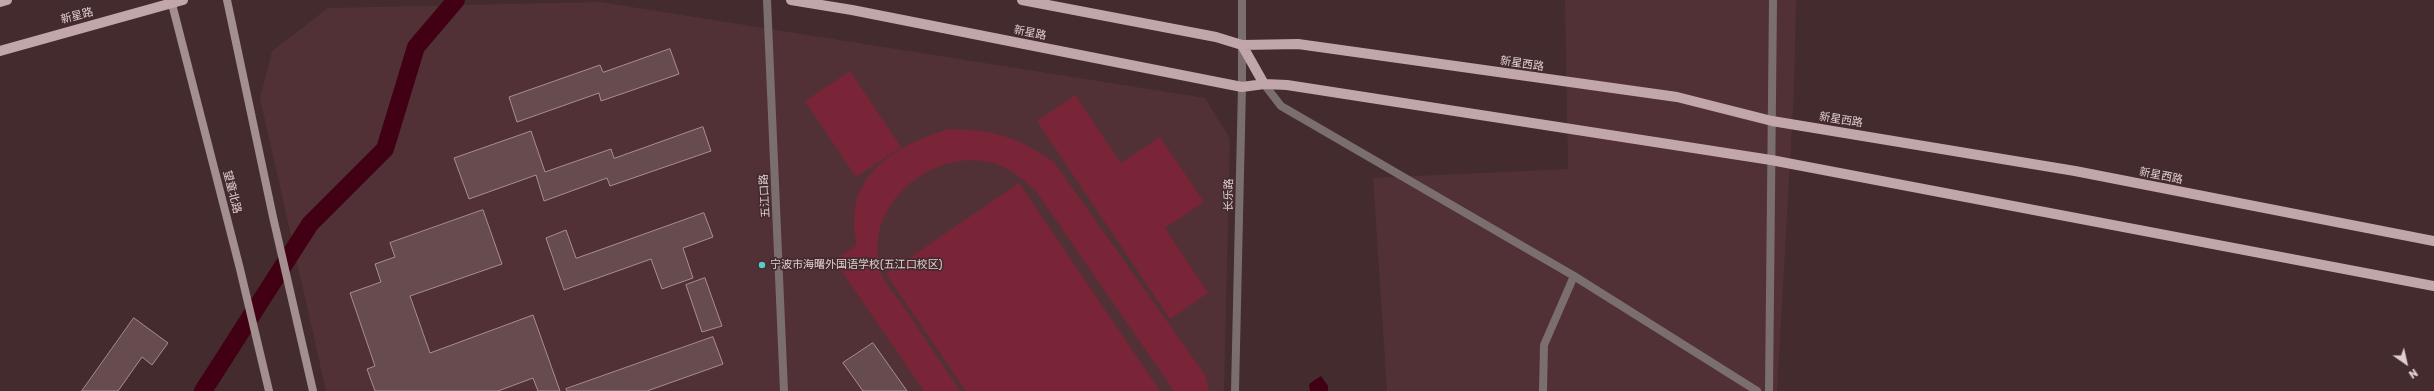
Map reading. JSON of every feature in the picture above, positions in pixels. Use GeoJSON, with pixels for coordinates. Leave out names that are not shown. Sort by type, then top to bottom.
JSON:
{"type":"FeatureCollection","features":[{"type":"Feature","properties":{"kind":"main road"},"geometry":{"type":"LineString","coordinates":[[0,2],[7,0]]}},
{"type":"Feature","properties":{"kind":"main road","name":"新星路"},"geometry":{"type":"LineString","coordinates":[[0,51],[172,1],[184,0]]}},
{"type":"Feature","properties":{"kind":"main road"},"geometry":{"type":"LineString","coordinates":[[227,0],[294,314],[313,391]]}},
{"type":"Feature","properties":{"kind":"main road","name":"新星路"},"geometry":{"type":"LineString","coordinates":[[792,0],[852,10],[1242,87],[1264,84]]}},
{"type":"Feature","properties":{"kind":"main road","name":"新星西路"},"geometry":{"type":"LineString","coordinates":[[1022,0],[1216,37],[1242,45],[1298,44],[1676,97],[1772,121],[2075,171],[2434,242]]}},
{"type":"Feature","properties":{"kind":"main road","name":"望童北路"},"geometry":{"type":"LineString","coordinates":[[172,1],[240,269],[269,391]]}},
{"type":"Feature","properties":{"kind":"main road"},"geometry":{"type":"LineString","coordinates":[[1242,45],[1264,84],[1287,85],[1771,160],[2434,286]]}},
{"type":"Feature","properties":{"kind":"street","name":"五江口路"},"geometry":{"type":"LineString","coordinates":[[767,0],[784,391]]}},
{"type":"Feature","properties":{"kind":"street","name":"长乐路"},"geometry":{"type":"LineString","coordinates":[[1234,391],[1242,87],[1242,0]]}},
{"type":"Feature","properties":{"kind":"street"},"geometry":{"type":"LineString","coordinates":[[1769,391],[1773,0]]}},
{"type":"Feature","properties":{"kind":"street"},"geometry":{"type":"LineString","coordinates":[[1264,84],[1281,106],[1574,276],[1757,391]]}},
{"type":"Feature","properties":{"kind":"street"},"geometry":{"type":"LineString","coordinates":[[1543,391],[1544,345],[1574,276]]}},
{"type":"Feature","properties":{"kind":"shaded area"},"geometry":{"type":"Polygon","coordinates":[[[1565,0],[1796,0],[1794,92],[1777,391],[1387,391],[1373,178],[1568,169],[1565,0]]]}},
{"type":"Feature","properties":{"kind":"shaded area","name":"宁波市海曙外国语学校(五江口校区)"},"geometry":{"type":"Polygon","coordinates":[[[600,2],[1205,98],[1230,139],[1224,391],[326,391],[260,98],[272,51],[328,8],[600,2]]]}},
{"type":"Feature","properties":{"kind":"shaded area"},"geometry":{"type":"Polygon","coordinates":[[[850,71],[901,147],[856,177],[805,101],[850,71]]]}},
{"type":"Feature","properties":{"kind":"shaded area"},"geometry":{"type":"Polygon","coordinates":[[[1075,95],[1121,163],[1160,137],[1204,202],[1165,228],[1208,293],[1170,319],[1037,121],[1075,95]]]}},
{"type":"Feature","properties":{"kind":"shaded area"},"geometry":{"type":"Polygon","coordinates":[[[949,129],[979,131],[1004,136],[1028,146],[1054,162],[1205,375],[1209,391],[1174,391],[1036,191],[1019,176],[1004,167],[981,161],[963,161],[945,164],[928,171],[913,181],[899,194],[888,209],[878,236],[878,259],[883,278],[960,391],[924,391],[834,260],[857,245],[854,221],[857,201],[864,183],[876,168],[890,156],[908,145],[949,129]]]}},
{"type":"Feature","properties":{"kind":"shaded area"},"geometry":{"type":"Polygon","coordinates":[[[1019,183],[1160,391],[966,391],[886,274],[1019,183]]]}},
{"type":"Feature","properties":{"kind":"shaded area"},"geometry":{"type":"Polygon","coordinates":[[[1321,376],[1328,386],[1328,391],[1310,391],[1309,384],[1321,376]]]}},
{"type":"Feature","properties":{"kind":"building"},"geometry":{"type":"Polygon","coordinates":[[[670,49],[679,74],[601,101],[599,93],[517,122],[509,97],[600,65],[603,72],[670,49]]]}},
{"type":"Feature","properties":{"kind":"building"},"geometry":{"type":"Polygon","coordinates":[[[703,127],[711,151],[610,186],[607,178],[544,201],[536,175],[469,199],[454,158],[531,131],[545,172],[611,149],[614,158],[703,127]]]}},
{"type":"Feature","properties":{"kind":"building"},"geometry":{"type":"Polygon","coordinates":[[[483,210],[502,264],[410,296],[430,353],[533,315],[560,391],[538,391],[533,378],[498,391],[375,391],[367,369],[375,366],[350,293],[381,282],[375,264],[395,257],[390,243],[483,210]]]}},
{"type":"Feature","properties":{"kind":"building"},"geometry":{"type":"Polygon","coordinates":[[[704,213],[713,237],[683,248],[693,278],[662,289],[651,259],[564,290],[546,238],[566,230],[576,258],[704,213]]]}},
{"type":"Feature","properties":{"kind":"building"},"geometry":{"type":"Polygon","coordinates":[[[705,278],[722,326],[702,332],[686,285],[705,278]]]}},
{"type":"Feature","properties":{"kind":"building"},"geometry":{"type":"Polygon","coordinates":[[[134,318],[168,343],[152,365],[142,357],[118,391],[82,391],[134,318]]]}},
{"type":"Feature","properties":{"kind":"building"},"geometry":{"type":"Polygon","coordinates":[[[713,337],[723,364],[647,391],[567,391],[566,389],[713,337]]]}},
{"type":"Feature","properties":{"kind":"building"},"geometry":{"type":"Polygon","coordinates":[[[873,343],[907,391],[863,391],[843,363],[873,343]]]}},
{"type":"Feature","properties":{"kind":"waterway"},"geometry":{"type":"LineString","coordinates":[[203,391],[310,224],[385,149],[416,47],[456,0]]}},
{"type":"Feature","properties":{"kind":"place","name":"宁波市海曙外国语学校(五江口校区)"},"geometry":{"type":"Point","coordinates":[762,265]}}]}
